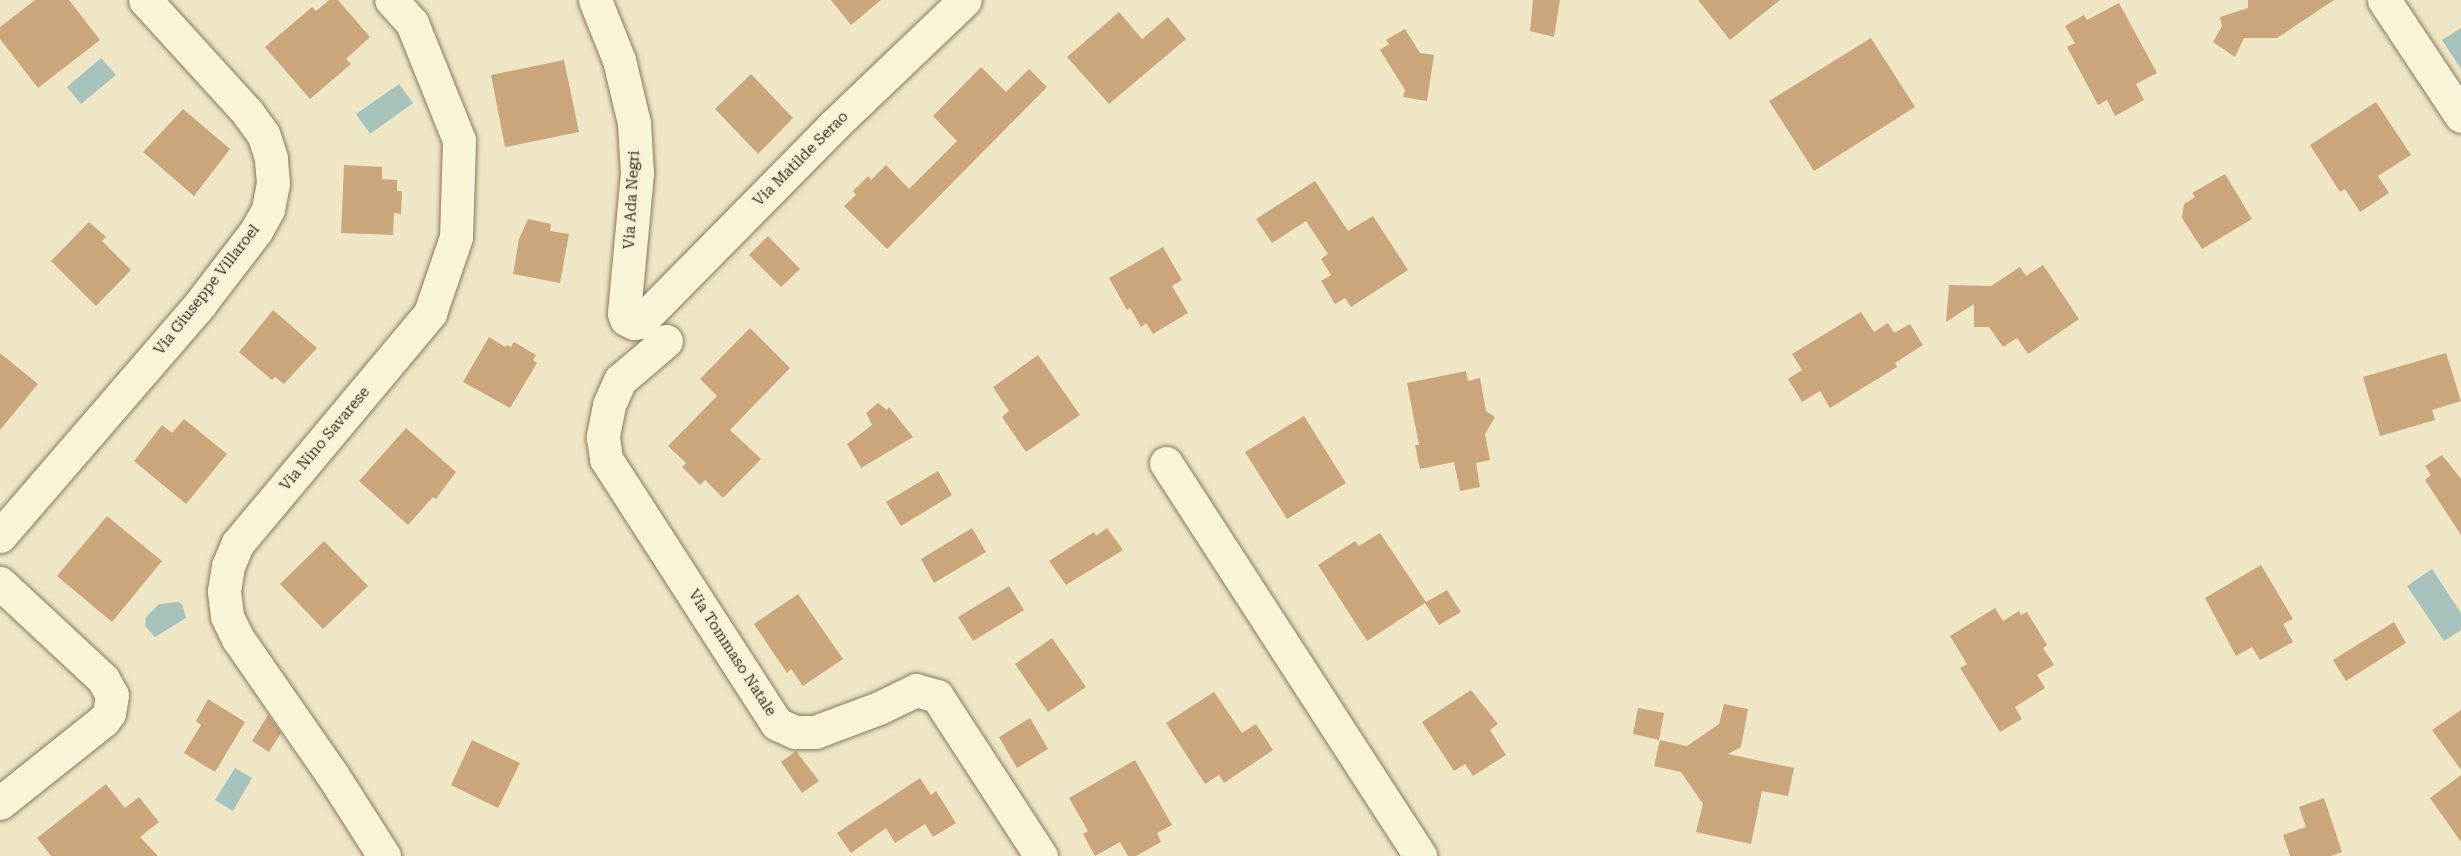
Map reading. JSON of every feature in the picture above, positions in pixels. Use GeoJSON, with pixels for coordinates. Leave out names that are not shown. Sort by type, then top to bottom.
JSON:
{"type":"FeatureCollection","features":[{"type":"Feature","properties":{"kind":"street","name":"Via Giuseppe Villaroel"},"geometry":{"type":"LineString","coordinates":[[0,536],[200,304],[256,231],[268,209],[273,183],[271,158],[263,134],[248,113],[145,0]]}},
{"type":"Feature","properties":{"kind":"street","name":"Via Nino Savarese"},"geometry":{"type":"LineString","coordinates":[[384,856],[333,776],[238,639],[227,616],[224,591],[228,566],[238,543],[430,313],[456,237],[459,140],[412,23],[392,0]]}},
{"type":"Feature","properties":{"kind":"street","name":"Via Ada Negri"},"geometry":{"type":"LineString","coordinates":[[596,0],[619,60],[634,123],[637,173],[624,316],[631,323],[640,322]]}},
{"type":"Feature","properties":{"kind":"street","name":"Via Matilde Serao"},"geometry":{"type":"LineString","coordinates":[[640,322],[833,126],[966,0]]}},
{"type":"Feature","properties":{"kind":"street"},"geometry":{"type":"LineString","coordinates":[[2384,0],[2461,116]]}},
{"type":"Feature","properties":{"kind":"street","name":"Via Tommaso Natale"},"geometry":{"type":"LineString","coordinates":[[666,341],[620,380],[609,405],[603,437],[606,459],[777,724],[795,732],[815,732],[879,708],[916,690],[937,696],[1041,856]]}},
{"type":"Feature","properties":{"kind":"street"},"geometry":{"type":"LineString","coordinates":[[1166,463],[1420,856]]}},
{"type":"Feature","properties":{"kind":"street"},"geometry":{"type":"LineString","coordinates":[[0,583],[103,680],[112,695],[109,713],[104,720],[0,804]]}},
{"type":"Feature","properties":{"kind":"water"},"geometry":{"type":"Polygon","coordinates":[[[2461,28],[2461,69],[2442,40],[2461,28]]]}},
{"type":"Feature","properties":{"kind":"water"},"geometry":{"type":"Polygon","coordinates":[[[101,58],[116,75],[81,104],[67,87],[101,58]]]}},
{"type":"Feature","properties":{"kind":"water"},"geometry":{"type":"Polygon","coordinates":[[[399,84],[413,103],[370,134],[356,114],[399,84]]]}},
{"type":"Feature","properties":{"kind":"water"},"geometry":{"type":"Polygon","coordinates":[[[2432,569],[2461,613],[2461,630],[2444,641],[2407,586],[2432,569]]]}},
{"type":"Feature","properties":{"kind":"water"},"geometry":{"type":"Polygon","coordinates":[[[178,602],[182,604],[186,618],[155,637],[145,626],[146,617],[159,604],[178,602]]]}},
{"type":"Feature","properties":{"kind":"water"},"geometry":{"type":"Polygon","coordinates":[[[235,768],[252,778],[233,811],[215,800],[235,768]]]}},
{"type":"Feature","properties":{"kind":"building"},"geometry":{"type":"Polygon","coordinates":[[[35,0],[69,0],[100,40],[38,88],[0,39],[0,27],[35,0]]]}},
{"type":"Feature","properties":{"kind":"building"},"geometry":{"type":"Polygon","coordinates":[[[329,0],[338,0],[370,37],[346,59],[351,64],[310,99],[265,47],[312,7],[316,11],[329,0]]]}},
{"type":"Feature","properties":{"kind":"building"},"geometry":{"type":"Polygon","coordinates":[[[831,0],[881,0],[851,25],[831,0]]]}},
{"type":"Feature","properties":{"kind":"building"},"geometry":{"type":"Polygon","coordinates":[[[1533,0],[1560,0],[1554,37],[1530,31],[1533,0]]]}},
{"type":"Feature","properties":{"kind":"building"},"geometry":{"type":"Polygon","coordinates":[[[1698,0],[1780,0],[1730,40],[1698,0]]]}},
{"type":"Feature","properties":{"kind":"building"},"geometry":{"type":"Polygon","coordinates":[[[2248,0],[2334,0],[2277,38],[2244,38],[2235,57],[2213,42],[2222,26],[2220,17],[2248,8],[2248,0]]]}},
{"type":"Feature","properties":{"kind":"building"},"geometry":{"type":"Polygon","coordinates":[[[2119,3],[2157,73],[2136,84],[2144,100],[2115,116],[2107,100],[2098,105],[2067,47],[2075,43],[2065,26],[2084,15],[2087,20],[2119,3]]]}},
{"type":"Feature","properties":{"kind":"building"},"geometry":{"type":"Polygon","coordinates":[[[1119,12],[1142,39],[1168,17],[1186,39],[1109,104],[1067,57],[1119,12]]]}},
{"type":"Feature","properties":{"kind":"building"},"geometry":{"type":"Polygon","coordinates":[[[1405,29],[1420,53],[1434,55],[1427,101],[1403,97],[1405,90],[1380,50],[1389,44],[1386,40],[1405,29]]]}},
{"type":"Feature","properties":{"kind":"building"},"geometry":{"type":"Polygon","coordinates":[[[1871,38],[1915,107],[1814,171],[1769,101],[1871,38]]]}},
{"type":"Feature","properties":{"kind":"building"},"geometry":{"type":"Polygon","coordinates":[[[564,60],[579,132],[505,147],[491,75],[564,60]]]}},
{"type":"Feature","properties":{"kind":"building"},"geometry":{"type":"Polygon","coordinates":[[[981,67],[1006,92],[1029,69],[1047,87],[887,249],[844,206],[856,195],[853,191],[868,176],[871,180],[886,165],[909,189],[957,141],[933,116],[981,67]]]}},
{"type":"Feature","properties":{"kind":"building"},"geometry":{"type":"Polygon","coordinates":[[[751,74],[793,118],[758,154],[715,109],[751,74]]]}},
{"type":"Feature","properties":{"kind":"building"},"geometry":{"type":"Polygon","coordinates":[[[2376,102],[2411,155],[2378,176],[2389,193],[2360,212],[2345,189],[2340,192],[2310,145],[2376,102]]]}},
{"type":"Feature","properties":{"kind":"building"},"geometry":{"type":"Polygon","coordinates":[[[183,109],[230,149],[194,196],[143,152],[183,109]]]}},
{"type":"Feature","properties":{"kind":"building"},"geometry":{"type":"Polygon","coordinates":[[[344,165],[382,167],[382,179],[397,180],[397,191],[402,191],[401,214],[394,213],[393,235],[341,233],[344,165]]]}},
{"type":"Feature","properties":{"kind":"building"},"geometry":{"type":"Polygon","coordinates":[[[2225,174],[2252,219],[2202,249],[2182,218],[2184,204],[2195,197],[2192,193],[2225,174]]]}},
{"type":"Feature","properties":{"kind":"building"},"geometry":{"type":"Polygon","coordinates":[[[1315,181],[1348,231],[1373,216],[1408,270],[1351,307],[1345,298],[1335,304],[1321,281],[1331,275],[1321,259],[1328,254],[1306,221],[1272,243],[1256,219],[1315,181]]]}},
{"type":"Feature","properties":{"kind":"building"},"geometry":{"type":"Polygon","coordinates":[[[528,219],[551,224],[550,231],[569,234],[560,283],[513,274],[519,239],[528,219]]]}},
{"type":"Feature","properties":{"kind":"building"},"geometry":{"type":"Polygon","coordinates":[[[89,222],[106,237],[102,241],[131,270],[96,306],[51,261],[89,222]]]}},
{"type":"Feature","properties":{"kind":"building"},"geometry":{"type":"Polygon","coordinates":[[[768,236],[800,269],[781,287],[749,255],[768,236]]]}},
{"type":"Feature","properties":{"kind":"building"},"geometry":{"type":"Polygon","coordinates":[[[1163,247],[1182,280],[1172,286],[1188,313],[1153,334],[1146,323],[1141,327],[1130,308],[1127,310],[1109,278],[1163,247]]]}},
{"type":"Feature","properties":{"kind":"building"},"geometry":{"type":"Polygon","coordinates":[[[2043,265],[2079,319],[2028,354],[2017,338],[2003,347],[1989,327],[1974,327],[1974,304],[1946,322],[1949,285],[1991,286],[2020,267],[2026,276],[2043,265]]]}},
{"type":"Feature","properties":{"kind":"building"},"geometry":{"type":"Polygon","coordinates":[[[273,310],[317,348],[284,384],[275,377],[272,380],[239,352],[273,310]]]}},
{"type":"Feature","properties":{"kind":"building"},"geometry":{"type":"Polygon","coordinates":[[[1861,312],[1874,332],[1888,323],[1894,333],[1910,324],[1923,345],[1895,363],[1897,367],[1830,408],[1820,391],[1802,402],[1788,379],[1802,370],[1792,354],[1861,312]]]}},
{"type":"Feature","properties":{"kind":"building"},"geometry":{"type":"Polygon","coordinates":[[[750,328],[790,368],[730,430],[761,459],[723,498],[705,480],[700,485],[682,467],[686,463],[668,446],[717,396],[700,379],[750,328]]]}},
{"type":"Feature","properties":{"kind":"building"},"geometry":{"type":"Polygon","coordinates":[[[489,337],[505,347],[507,345],[511,347],[514,342],[536,355],[533,360],[537,363],[510,408],[463,382],[489,337]]]}},
{"type":"Feature","properties":{"kind":"building"},"geometry":{"type":"Polygon","coordinates":[[[0,353],[38,384],[0,430],[0,353]]]}},
{"type":"Feature","properties":{"kind":"building"},"geometry":{"type":"Polygon","coordinates":[[[2446,353],[2461,401],[2432,410],[2435,420],[2380,436],[2363,377],[2446,353]]]}},
{"type":"Feature","properties":{"kind":"building"},"geometry":{"type":"Polygon","coordinates":[[[1038,355],[1080,415],[1026,452],[1002,417],[1009,411],[993,387],[1038,355]]]}},
{"type":"Feature","properties":{"kind":"building"},"geometry":{"type":"Polygon","coordinates":[[[1466,371],[1468,381],[1480,378],[1486,411],[1495,417],[1485,434],[1490,460],[1476,463],[1480,487],[1460,491],[1454,462],[1420,469],[1415,445],[1419,445],[1407,383],[1466,371]]]}},
{"type":"Feature","properties":{"kind":"building"},"geometry":{"type":"Polygon","coordinates":[[[878,403],[887,410],[889,407],[913,437],[861,468],[847,444],[872,425],[866,413],[878,403]]]}},
{"type":"Feature","properties":{"kind":"building"},"geometry":{"type":"Polygon","coordinates":[[[1304,416],[1346,483],[1287,519],[1245,452],[1304,416]]]}},
{"type":"Feature","properties":{"kind":"building"},"geometry":{"type":"Polygon","coordinates":[[[184,419],[227,454],[186,504],[134,461],[162,425],[172,433],[184,419]]]}},
{"type":"Feature","properties":{"kind":"building"},"geometry":{"type":"Polygon","coordinates":[[[406,428],[456,472],[436,499],[433,497],[408,525],[359,481],[406,428]]]}},
{"type":"Feature","properties":{"kind":"building"},"geometry":{"type":"Polygon","coordinates":[[[2442,455],[2461,479],[2461,535],[2425,480],[2431,475],[2425,466],[2442,455]]]}},
{"type":"Feature","properties":{"kind":"building"},"geometry":{"type":"Polygon","coordinates":[[[938,471],[952,495],[901,526],[886,502],[938,471]]]}},
{"type":"Feature","properties":{"kind":"building"},"geometry":{"type":"Polygon","coordinates":[[[107,516],[162,561],[112,622],[57,576],[107,516]]]}},
{"type":"Feature","properties":{"kind":"building"},"geometry":{"type":"Polygon","coordinates":[[[972,528],[986,552],[934,583],[921,559],[972,528]]]}},
{"type":"Feature","properties":{"kind":"building"},"geometry":{"type":"Polygon","coordinates":[[[1107,528],[1123,550],[1066,585],[1049,561],[1094,532],[1096,536],[1107,528]]]}},
{"type":"Feature","properties":{"kind":"building"},"geometry":{"type":"Polygon","coordinates":[[[1380,533],[1426,602],[1447,590],[1461,612],[1439,625],[1425,603],[1367,641],[1318,565],[1355,541],[1359,546],[1380,533]]]}},
{"type":"Feature","properties":{"kind":"building"},"geometry":{"type":"Polygon","coordinates":[[[324,541],[368,586],[323,629],[280,584],[324,541]]]}},
{"type":"Feature","properties":{"kind":"building"},"geometry":{"type":"Polygon","coordinates":[[[2261,565],[2293,619],[2283,624],[2293,642],[2260,660],[2252,647],[2236,656],[2205,598],[2261,565]]]}},
{"type":"Feature","properties":{"kind":"building"},"geometry":{"type":"Polygon","coordinates":[[[1009,586],[1024,610],[973,641],[958,617],[1009,586]]]}},
{"type":"Feature","properties":{"kind":"building"},"geometry":{"type":"Polygon","coordinates":[[[798,594],[843,659],[803,686],[791,669],[787,673],[754,624],[798,594]]]}},
{"type":"Feature","properties":{"kind":"building"},"geometry":{"type":"Polygon","coordinates":[[[1995,608],[2003,621],[2019,611],[2021,615],[2027,612],[2047,645],[2043,648],[2054,665],[2037,675],[2045,688],[2015,707],[2022,719],[2000,732],[1960,668],[1967,664],[1950,636],[1995,608]]]}},
{"type":"Feature","properties":{"kind":"building"},"geometry":{"type":"Polygon","coordinates":[[[2394,622],[2406,643],[2346,681],[2333,660],[2394,622]]]}},
{"type":"Feature","properties":{"kind":"building"},"geometry":{"type":"Polygon","coordinates":[[[1052,638],[1086,687],[1048,712],[1015,664],[1052,638]]]}},
{"type":"Feature","properties":{"kind":"building"},"geometry":{"type":"Polygon","coordinates":[[[1471,690],[1498,724],[1490,730],[1506,755],[1473,776],[1465,764],[1454,771],[1422,722],[1471,690]]]}},
{"type":"Feature","properties":{"kind":"building"},"geometry":{"type":"Polygon","coordinates":[[[1214,692],[1242,733],[1256,724],[1273,750],[1224,783],[1219,775],[1205,784],[1166,723],[1214,692]]]}},
{"type":"Feature","properties":{"kind":"building"},"geometry":{"type":"Polygon","coordinates":[[[208,699],[245,722],[215,772],[184,753],[201,725],[196,721],[208,699]]]}},
{"type":"Feature","properties":{"kind":"building"},"geometry":{"type":"Polygon","coordinates":[[[1724,704],[1748,709],[1741,747],[1728,754],[1794,768],[1788,796],[1762,791],[1751,844],[1696,832],[1703,804],[1681,772],[1654,766],[1660,740],[1687,746],[1719,724],[1724,704]]]}},
{"type":"Feature","properties":{"kind":"building"},"geometry":{"type":"Polygon","coordinates":[[[1638,708],[1664,713],[1659,740],[1633,734],[1638,708]]]}},
{"type":"Feature","properties":{"kind":"building"},"geometry":{"type":"Polygon","coordinates":[[[2461,710],[2461,770],[2432,730],[2461,710]]]}},
{"type":"Feature","properties":{"kind":"building"},"geometry":{"type":"Polygon","coordinates":[[[268,715],[281,733],[269,752],[252,741],[268,715]]]}},
{"type":"Feature","properties":{"kind":"building"},"geometry":{"type":"Polygon","coordinates":[[[1030,718],[1048,749],[1017,768],[999,737],[1030,718]]]}},
{"type":"Feature","properties":{"kind":"building"},"geometry":{"type":"Polygon","coordinates":[[[472,740],[520,763],[498,808],[451,785],[472,740]]]}},
{"type":"Feature","properties":{"kind":"building"},"geometry":{"type":"Polygon","coordinates":[[[796,751],[819,781],[802,793],[781,762],[796,751]]]}},
{"type":"Feature","properties":{"kind":"building"},"geometry":{"type":"Polygon","coordinates":[[[1135,760],[1172,825],[1157,833],[1161,842],[1136,856],[1128,856],[1120,842],[1095,856],[1083,834],[1088,831],[1069,798],[1135,760]]]}},
{"type":"Feature","properties":{"kind":"building"},"geometry":{"type":"Polygon","coordinates":[[[2461,775],[2461,842],[2430,798],[2461,775]]]}},
{"type":"Feature","properties":{"kind":"building"},"geometry":{"type":"Polygon","coordinates":[[[920,778],[931,795],[936,791],[956,823],[933,837],[925,824],[895,843],[886,828],[851,853],[837,833],[920,778]]]}},
{"type":"Feature","properties":{"kind":"building"},"geometry":{"type":"Polygon","coordinates":[[[106,784],[125,808],[139,797],[159,822],[140,837],[158,856],[51,856],[37,838],[106,784]]]}},
{"type":"Feature","properties":{"kind":"building"},"geometry":{"type":"Polygon","coordinates":[[[2324,798],[2342,852],[2331,856],[2290,856],[2283,835],[2306,827],[2299,807],[2324,798]]]}}]}
